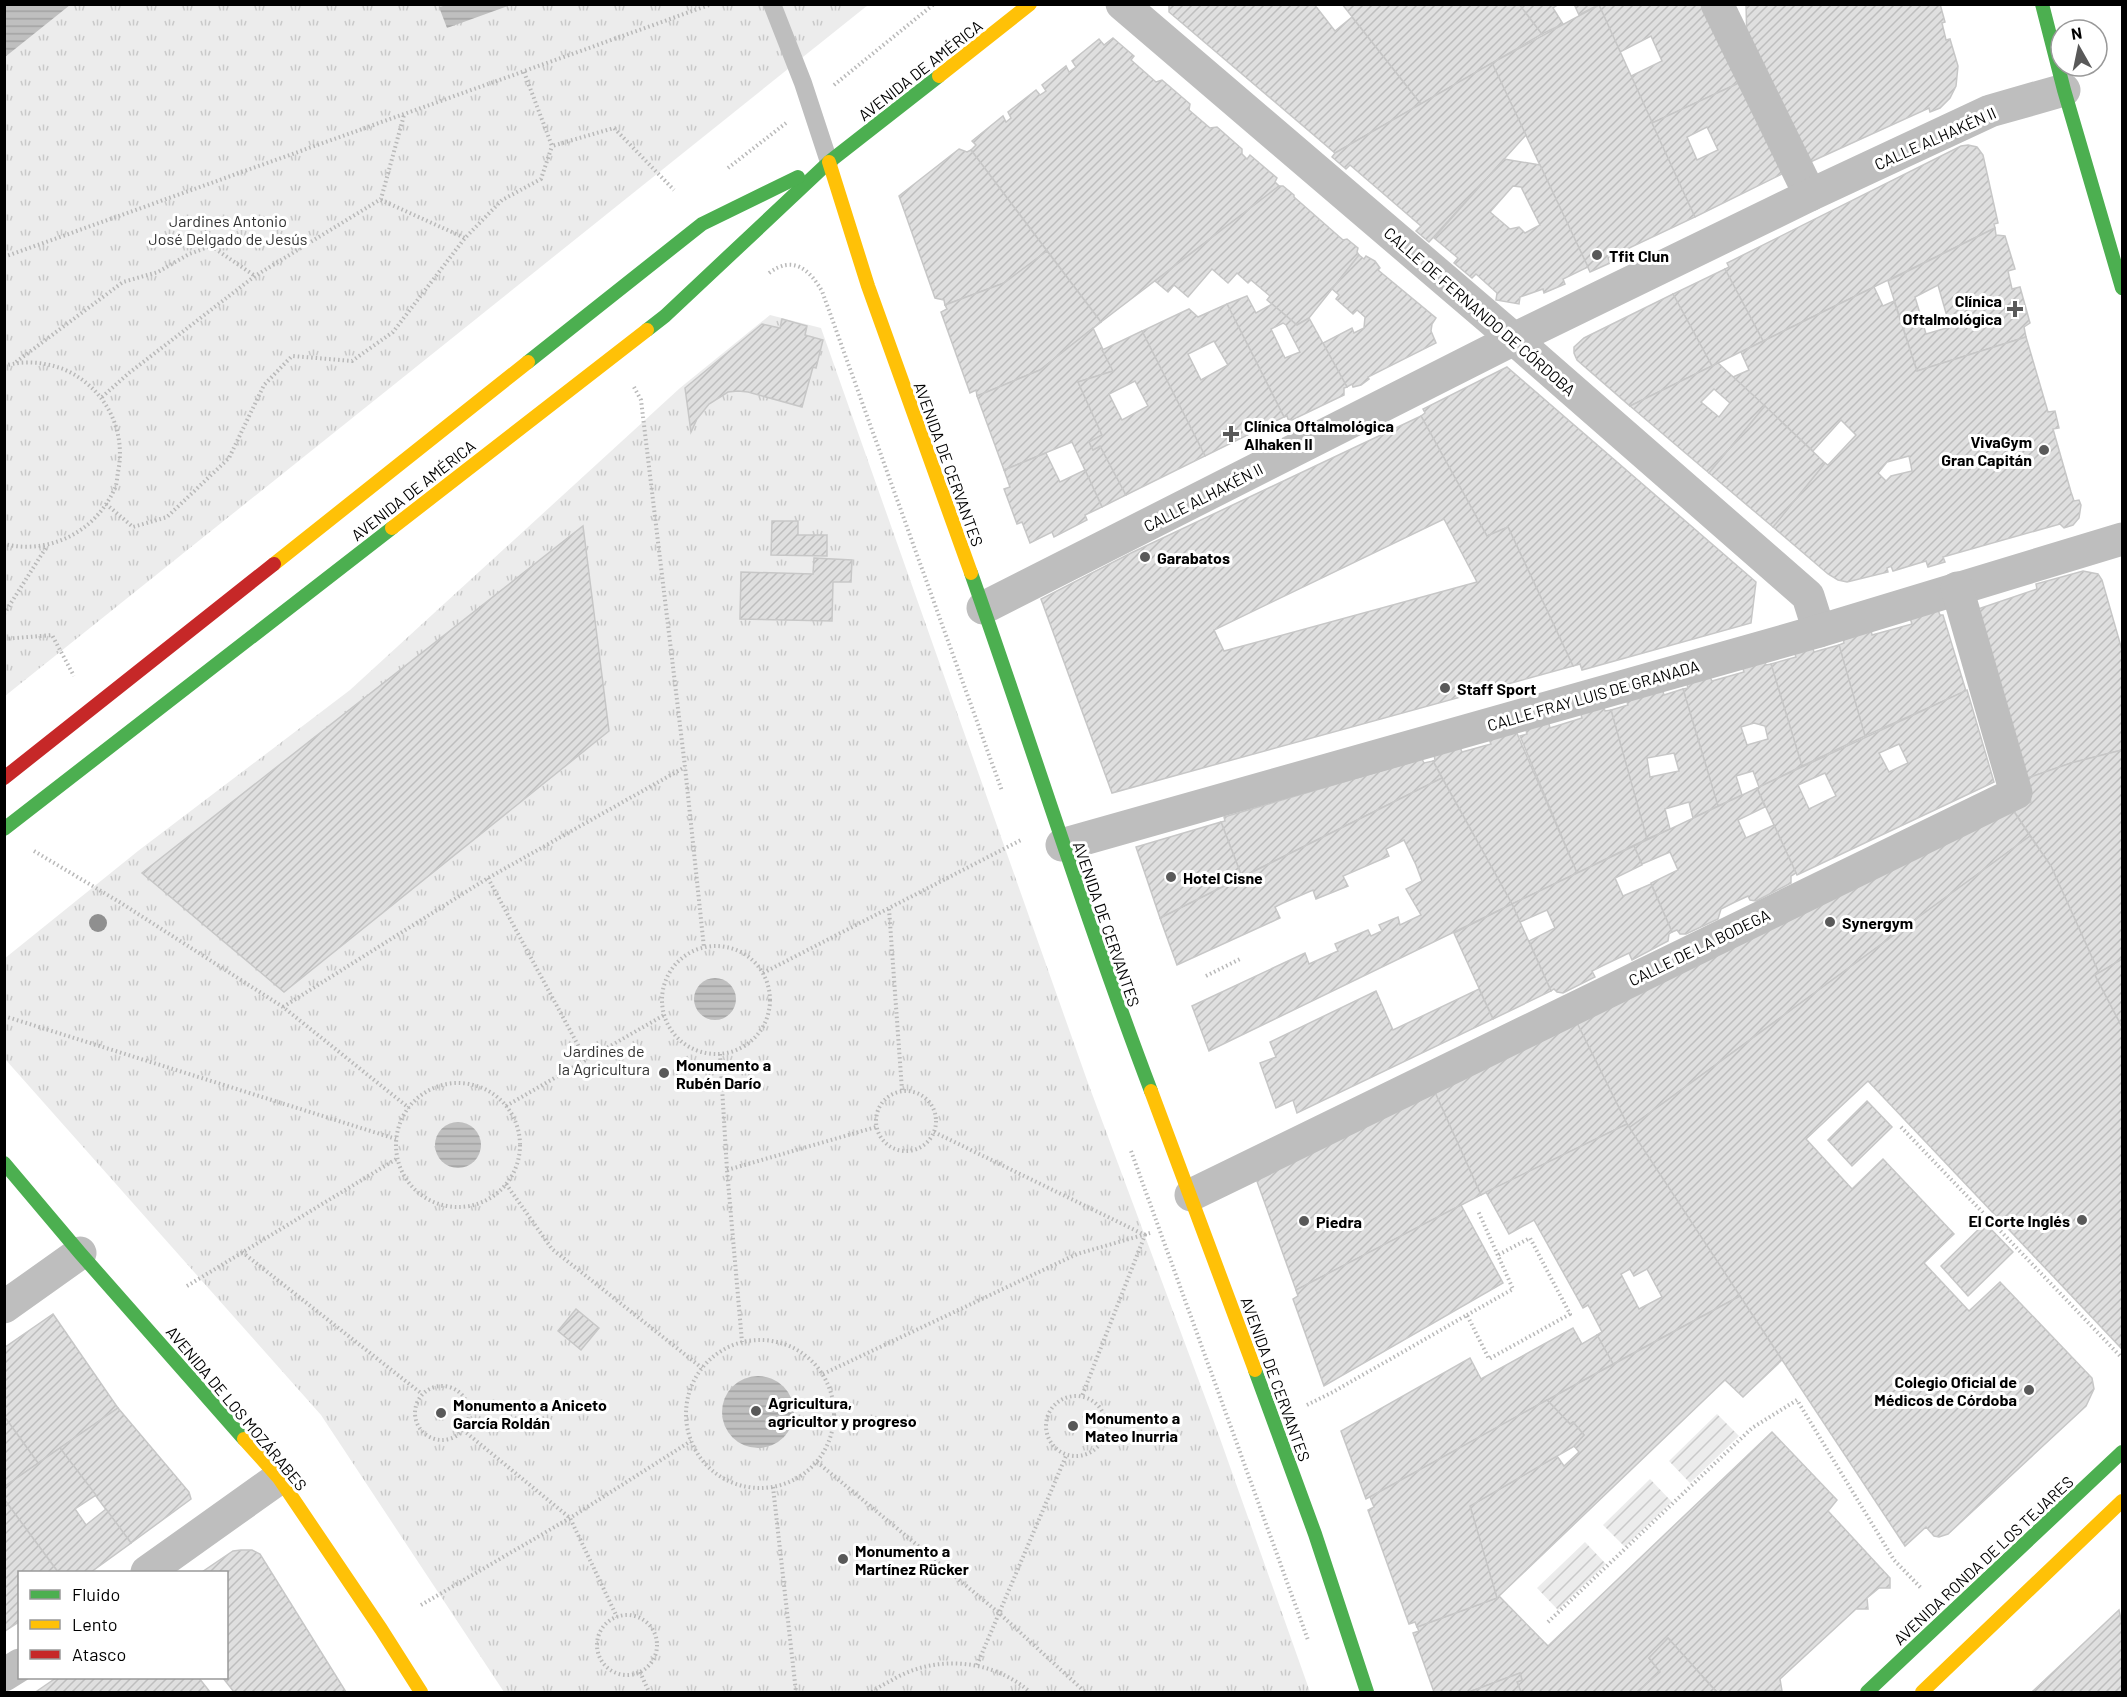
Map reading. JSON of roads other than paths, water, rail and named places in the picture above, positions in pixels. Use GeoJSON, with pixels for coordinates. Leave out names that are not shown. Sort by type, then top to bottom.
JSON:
{"type":"FeatureCollection","features":[{"type":"Feature","properties":{"kind":"main road","name":"AVENIDA DE AMÉRICA"},"geometry":{"type":"LineString","coordinates":[[4,829],[665,316],[829,162],[1030,4]]}},
{"type":"Feature","properties":{"kind":"main road"},"geometry":{"type":"LineString","coordinates":[[2042,4],[2064,90],[2122,288]]}},
{"type":"Feature","properties":{"kind":"main road","name":"AVENIDA DE AMÉRICA"},"geometry":{"type":"LineString","coordinates":[[4,778],[702,224],[829,162]]}},
{"type":"Feature","properties":{"kind":"main road","name":"AVENIDA DE CERVANTES"},"geometry":{"type":"LineString","coordinates":[[829,162],[868,286],[983,608],[1058,834],[1122,1014],[1315,1534],[1366,1692]]}},
{"type":"Feature","properties":{"kind":"main road","name":"AVENIDA DE LOS MOZÁRABES"},"geometry":{"type":"LineString","coordinates":[[4,1163],[80,1253],[279,1478],[421,1692]]}},
{"type":"Feature","properties":{"kind":"main road","name":"AVENIDA RONDA DE LOS TEJARES"},"geometry":{"type":"LineString","coordinates":[[1867,1692],[2122,1452]]}},
{"type":"Feature","properties":{"kind":"main road"},"geometry":{"type":"LineString","coordinates":[[1922,1692],[2122,1501]]}},
{"type":"Feature","properties":{"kind":"main road"},"geometry":{"type":"LineString","coordinates":[[1315,1534],[1377,1692]]}},
{"type":"Feature","properties":{"kind":"street","name":"CALLE DE FERNANDO DE CÓRDOBA"},"geometry":{"type":"LineString","coordinates":[[1122,4],[1514,339],[1808,596],[1819,631]]}},
{"type":"Feature","properties":{"kind":"street"},"geometry":{"type":"LineString","coordinates":[[1717,4],[1810,195]]}},
{"type":"Feature","properties":{"kind":"street","name":"CALLE ALHAKÉN II"},"geometry":{"type":"LineString","coordinates":[[983,608],[1514,339],[1810,195],[1990,111],[2064,90]]}},
{"type":"Feature","properties":{"kind":"street","name":"CALLE FRAY LUIS DE GRANADA"},"geometry":{"type":"LineString","coordinates":[[1058,834],[1819,631],[2122,539]]}},
{"type":"Feature","properties":{"kind":"street","name":"CALLE DE LA BODEGA"},"geometry":{"type":"LineString","coordinates":[[1191,1195],[2016,793],[1957,588]]}},
{"type":"Feature","properties":{"kind":"street"},"geometry":{"type":"LineString","coordinates":[[4,1307],[80,1253]]}},
{"type":"Feature","properties":{"kind":"street"},"geometry":{"type":"LineString","coordinates":[[148,1571],[279,1478]]}},
{"type":"Feature","properties":{"kind":"street"},"geometry":{"type":"LineString","coordinates":[[4,1675],[18,1666]]}},
{"type":"Feature","properties":{"kind":"lane"},"geometry":{"type":"LineString","coordinates":[[772,4],[803,83],[829,162]]}},
{"type":"Feature","properties":{"kind":"place","name":"Tfit Clun"},"geometry":{"type":"Point","coordinates":[1597,255]}},
{"type":"Feature","properties":{"kind":"place","name":"Clínica Oftalmológica"},"geometry":{"type":"Point","coordinates":[2015,309]}},
{"type":"Feature","properties":{"kind":"place","name":"Clínica Oftalmológica Alhaken II"},"geometry":{"type":"Point","coordinates":[1231,434]}},
{"type":"Feature","properties":{"kind":"place","name":"VivaGym Gran Capitán"},"geometry":{"type":"Point","coordinates":[2044,450]}},
{"type":"Feature","properties":{"kind":"place","name":"Garabatos"},"geometry":{"type":"Point","coordinates":[1145,557]}},
{"type":"Feature","properties":{"kind":"place","name":"Staff Sport"},"geometry":{"type":"Point","coordinates":[1445,688]}},
{"type":"Feature","properties":{"kind":"place","name":"Hotel Cisne"},"geometry":{"type":"Point","coordinates":[1171,877]}},
{"type":"Feature","properties":{"kind":"place","name":"Synergym"},"geometry":{"type":"Point","coordinates":[1830,922]}},
{"type":"Feature","properties":{"kind":"place","name":"Monumento a Rubén Darío"},"geometry":{"type":"Point","coordinates":[664,1073]}},
{"type":"Feature","properties":{"kind":"place","name":"El Corte Inglés"},"geometry":{"type":"Point","coordinates":[2082,1220]}},
{"type":"Feature","properties":{"kind":"place","name":"Piedra"},"geometry":{"type":"Point","coordinates":[1304,1221]}},
{"type":"Feature","properties":{"kind":"place","name":"Colegio Oficial de Médicos de Córdoba"},"geometry":{"type":"Point","coordinates":[2029,1390]}},
{"type":"Feature","properties":{"kind":"place","name":"Agricultura, agricultor y progreso"},"geometry":{"type":"Point","coordinates":[756,1411]}},
{"type":"Feature","properties":{"kind":"place","name":"Monumento a Aniceto García Roldán"},"geometry":{"type":"Point","coordinates":[441,1413]}},
{"type":"Feature","properties":{"kind":"place","name":"Monumento a Mateo Inurria"},"geometry":{"type":"Point","coordinates":[1073,1426]}},
{"type":"Feature","properties":{"kind":"place","name":"Monumento a Martínez Rücker"},"geometry":{"type":"Point","coordinates":[843,1559]}},
{"type":"Feature","properties":{"kind":"park label","name":"Jardines Antonio José Delgado de Jesús"},"geometry":{"type":"Point","coordinates":[228,229]}},
{"type":"Feature","properties":{"kind":"park label","name":"Jardines de la Agricultura"},"geometry":{"type":"Point","coordinates":[604,1059]}}]}
